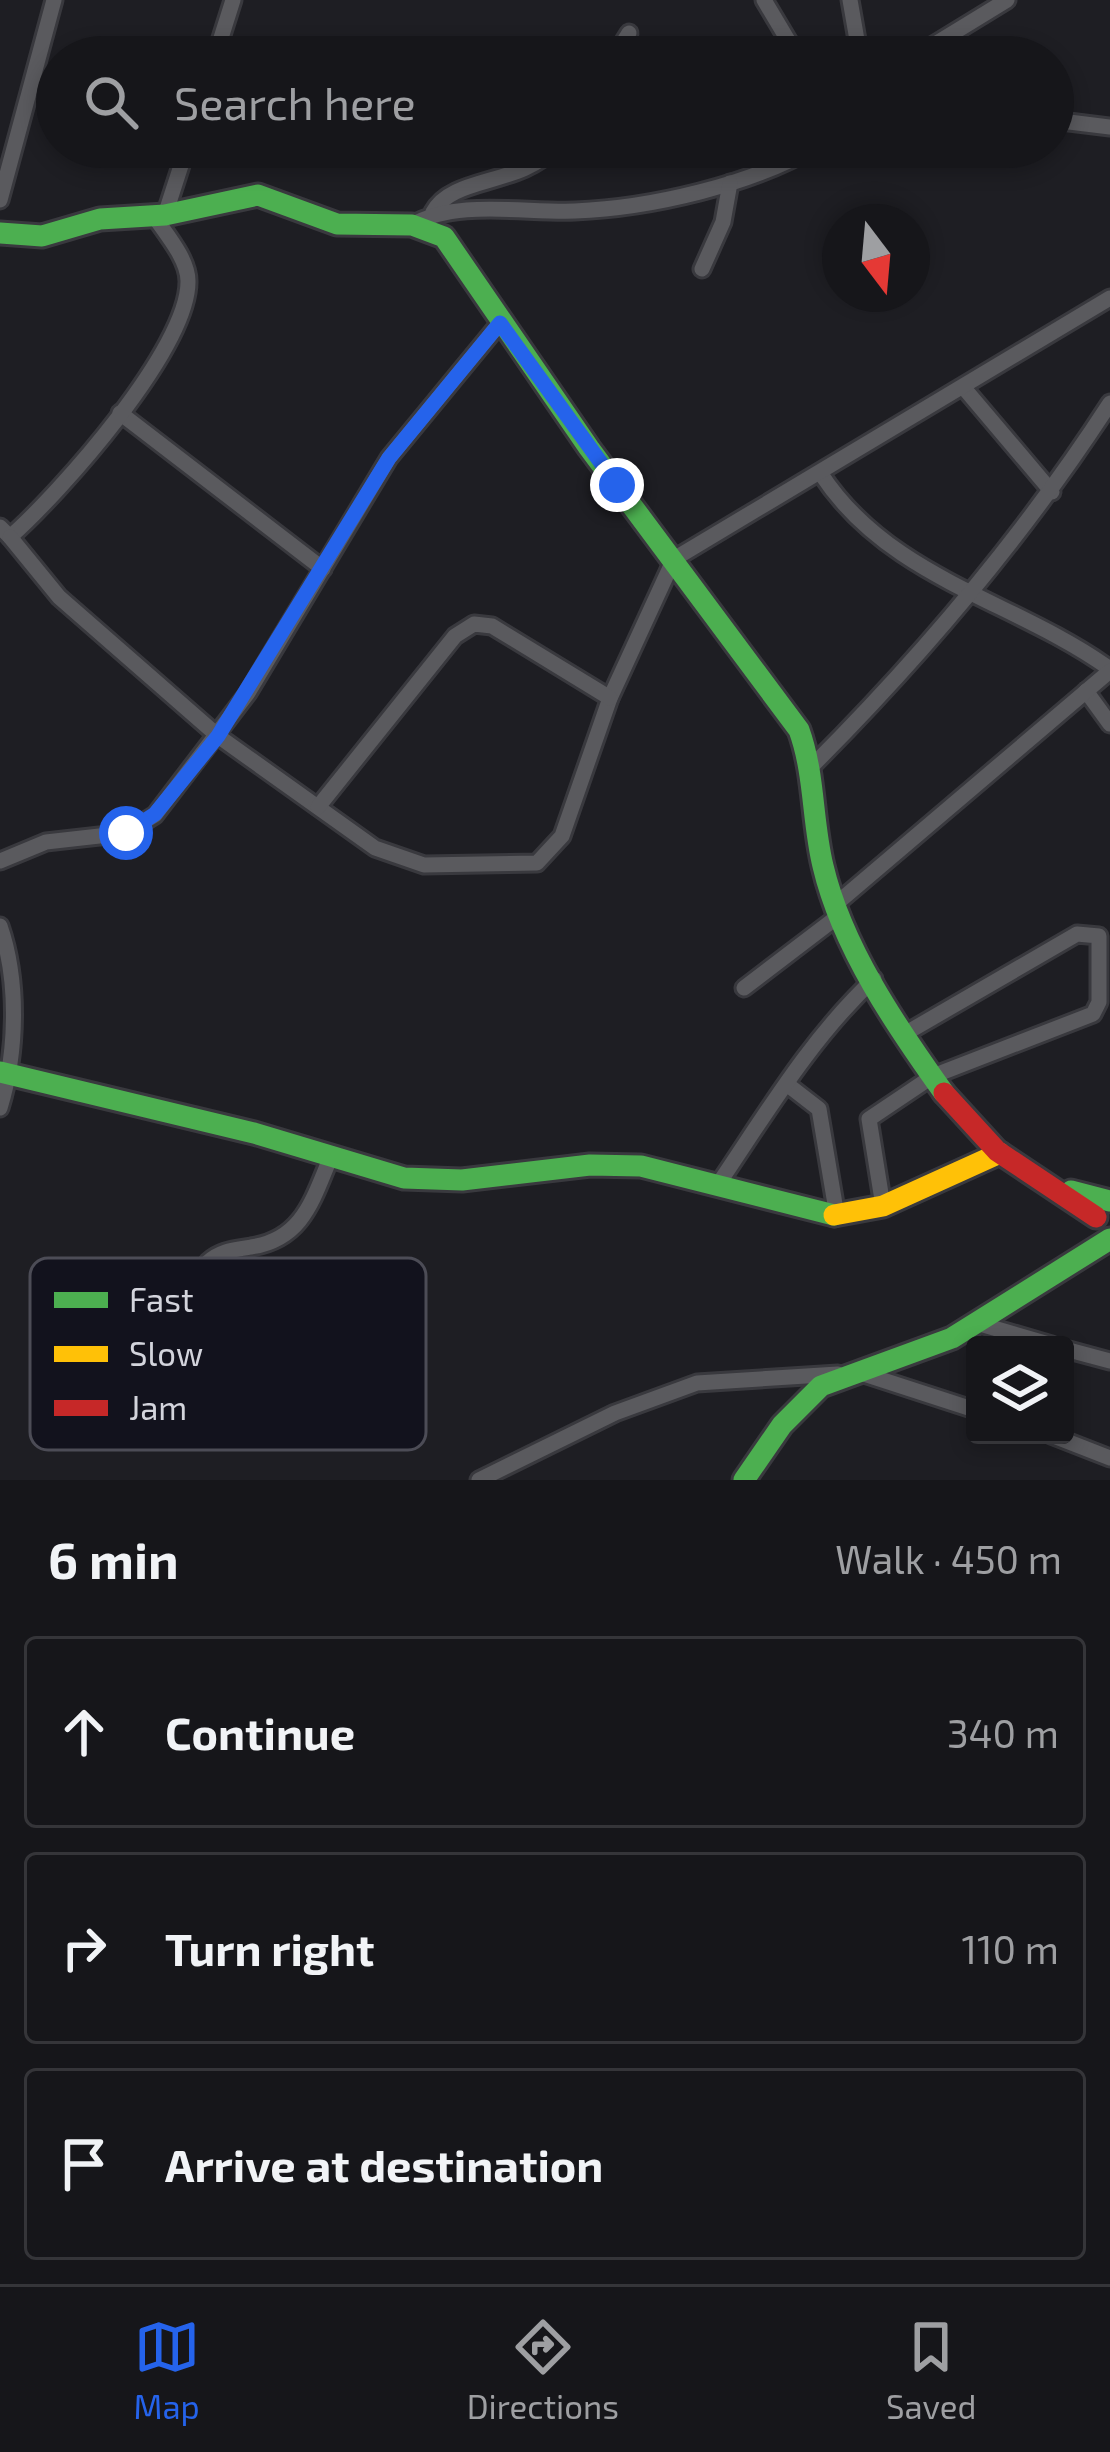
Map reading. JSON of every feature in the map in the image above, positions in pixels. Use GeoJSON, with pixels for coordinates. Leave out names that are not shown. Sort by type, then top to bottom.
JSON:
{"type":"FeatureCollection","features":[{"type":"Feature","properties":{"kind":"street"},"geometry":{"type":"LineString","coordinates":[[44,36],[54,0]]}},
{"type":"Feature","properties":{"kind":"street"},"geometry":{"type":"LineString","coordinates":[[222,36],[233,0]]}},
{"type":"Feature","properties":{"kind":"street"},"geometry":{"type":"LineString","coordinates":[[764,0],[785,36]]}},
{"type":"Feature","properties":{"kind":"street"},"geometry":{"type":"LineString","coordinates":[[850,0],[856,36]]}},
{"type":"Feature","properties":{"kind":"street"},"geometry":{"type":"LineString","coordinates":[[948,36],[1007,0]]}},
{"type":"Feature","properties":{"kind":"street"},"geometry":{"type":"LineString","coordinates":[[0,200],[36,67]]}},
{"type":"Feature","properties":{"kind":"street"},"geometry":{"type":"LineString","coordinates":[[1074,123],[1110,127]]}},
{"type":"Feature","properties":{"kind":"street"},"geometry":{"type":"LineString","coordinates":[[179,168],[160,216],[183,262],[188,286],[170,335],[75,476],[5,532],[59,597],[218,736],[375,848],[424,865],[537,863],[562,836],[610,698],[674,559],[1110,298]]}},
{"type":"Feature","properties":{"kind":"street"},"geometry":{"type":"LineString","coordinates":[[412,225],[434,212],[449,193],[532,168]]}},
{"type":"Feature","properties":{"kind":"street"},"geometry":{"type":"LineString","coordinates":[[434,212],[579,211],[730,183],[774,168]]}},
{"type":"Feature","properties":{"kind":"street"},"geometry":{"type":"LineString","coordinates":[[702,269],[728,208],[730,183]]}},
{"type":"Feature","properties":{"kind":"street"},"geometry":{"type":"LineString","coordinates":[[0,232],[42,236],[100,219],[160,216],[258,196],[337,224],[429,228],[452,245],[500,323],[799,730],[812,767],[815,832],[838,909],[933,1076],[1000,1153],[1065,1190],[1105,1220],[1072,1261],[980,1324],[922,1351],[848,1372],[697,1384],[615,1413],[479,1480]]}},
{"type":"Feature","properties":{"kind":"street"},"geometry":{"type":"LineString","coordinates":[[0,861],[46,842],[107,838],[142,825],[218,736],[389,458],[500,323]]}},
{"type":"Feature","properties":{"kind":"street"},"geometry":{"type":"LineString","coordinates":[[964,388],[1052,492]]}},
{"type":"Feature","properties":{"kind":"street"},"geometry":{"type":"LineString","coordinates":[[812,767],[901,679],[972,596],[1052,492],[1110,403]]}},
{"type":"Feature","properties":{"kind":"street"},"geometry":{"type":"LineString","coordinates":[[120,413],[322,569]]}},
{"type":"Feature","properties":{"kind":"street"},"geometry":{"type":"LineString","coordinates":[[744,988],[1110,669],[1042,624],[972,596],[872,534],[821,474]]}},
{"type":"Feature","properties":{"kind":"street"},"geometry":{"type":"LineString","coordinates":[[318,806],[455,636],[474,624],[492,626],[610,698]]}},
{"type":"Feature","properties":{"kind":"street"},"geometry":{"type":"LineString","coordinates":[[1086,691],[1110,724]]}},
{"type":"Feature","properties":{"kind":"street"},"geometry":{"type":"LineString","coordinates":[[0,926],[13,977],[0,1108]]}},
{"type":"Feature","properties":{"kind":"street"},"geometry":{"type":"LineString","coordinates":[[883,1206],[869,1119],[933,1076],[1093,1014],[1099,1002],[1098,934],[1077,934],[908,1032]]}},
{"type":"Feature","properties":{"kind":"street"},"geometry":{"type":"LineString","coordinates":[[717,1186],[805,1054],[874,979]]}},
{"type":"Feature","properties":{"kind":"street"},"geometry":{"type":"LineString","coordinates":[[5,1075],[332,1154],[404,1178],[432,1181],[617,1164],[838,1216],[883,1206],[1000,1153]]}},
{"type":"Feature","properties":{"kind":"street"},"geometry":{"type":"LineString","coordinates":[[788,1085],[819,1109],[838,1216]]}},
{"type":"Feature","properties":{"kind":"street"},"geometry":{"type":"LineString","coordinates":[[215,1258],[220,1252],[265,1245],[295,1231],[332,1154]]}},
{"type":"Feature","properties":{"kind":"street"},"geometry":{"type":"LineString","coordinates":[[980,1324],[1021,1336]]}},
{"type":"Feature","properties":{"kind":"street"},"geometry":{"type":"LineString","coordinates":[[1074,1351],[1110,1361]]}},
{"type":"Feature","properties":{"kind":"street"},"geometry":{"type":"LineString","coordinates":[[848,1372],[966,1407]]}},
{"type":"Feature","properties":{"kind":"street"},"geometry":{"type":"LineString","coordinates":[[743,1480],[796,1408],[848,1372]]}},
{"type":"Feature","properties":{"kind":"street"},"geometry":{"type":"LineString","coordinates":[[1074,1444],[1110,1458]]}},
{"type":"Feature","properties":{"kind":"traffic: fast"},"geometry":{"type":"LineString","coordinates":[[0,233],[42,236],[100,219],[165,215],[258,195],[337,224],[412,225],[444,237],[589,448],[799,730],[823,866],[843,926],[890,1013],[944,1093]]}},
{"type":"Feature","properties":{"kind":"traffic: fast"},"geometry":{"type":"LineString","coordinates":[[0,1072],[254,1133],[404,1178],[462,1180],[590,1165],[641,1166],[834,1215]]}},
{"type":"Feature","properties":{"kind":"traffic: fast"},"geometry":{"type":"LineString","coordinates":[[1071,1191],[1110,1201]]}},
{"type":"Feature","properties":{"kind":"traffic: fast"},"geometry":{"type":"LineString","coordinates":[[744,1480],[782,1425],[821,1386],[952,1338],[1110,1239]]}},
{"type":"Feature","properties":{"kind":"traffic: slow"},"geometry":{"type":"LineString","coordinates":[[834,1215],[883,1206],[1000,1153]]}},
{"type":"Feature","properties":{"kind":"traffic: jam"},"geometry":{"type":"LineString","coordinates":[[944,1093],[997,1151],[1096,1217]]}},
{"type":"Feature","properties":{"kind":"route"},"geometry":{"type":"LineString","coordinates":[[126,833],[155,814],[218,736],[389,458],[500,323],[617,485]]}}]}
